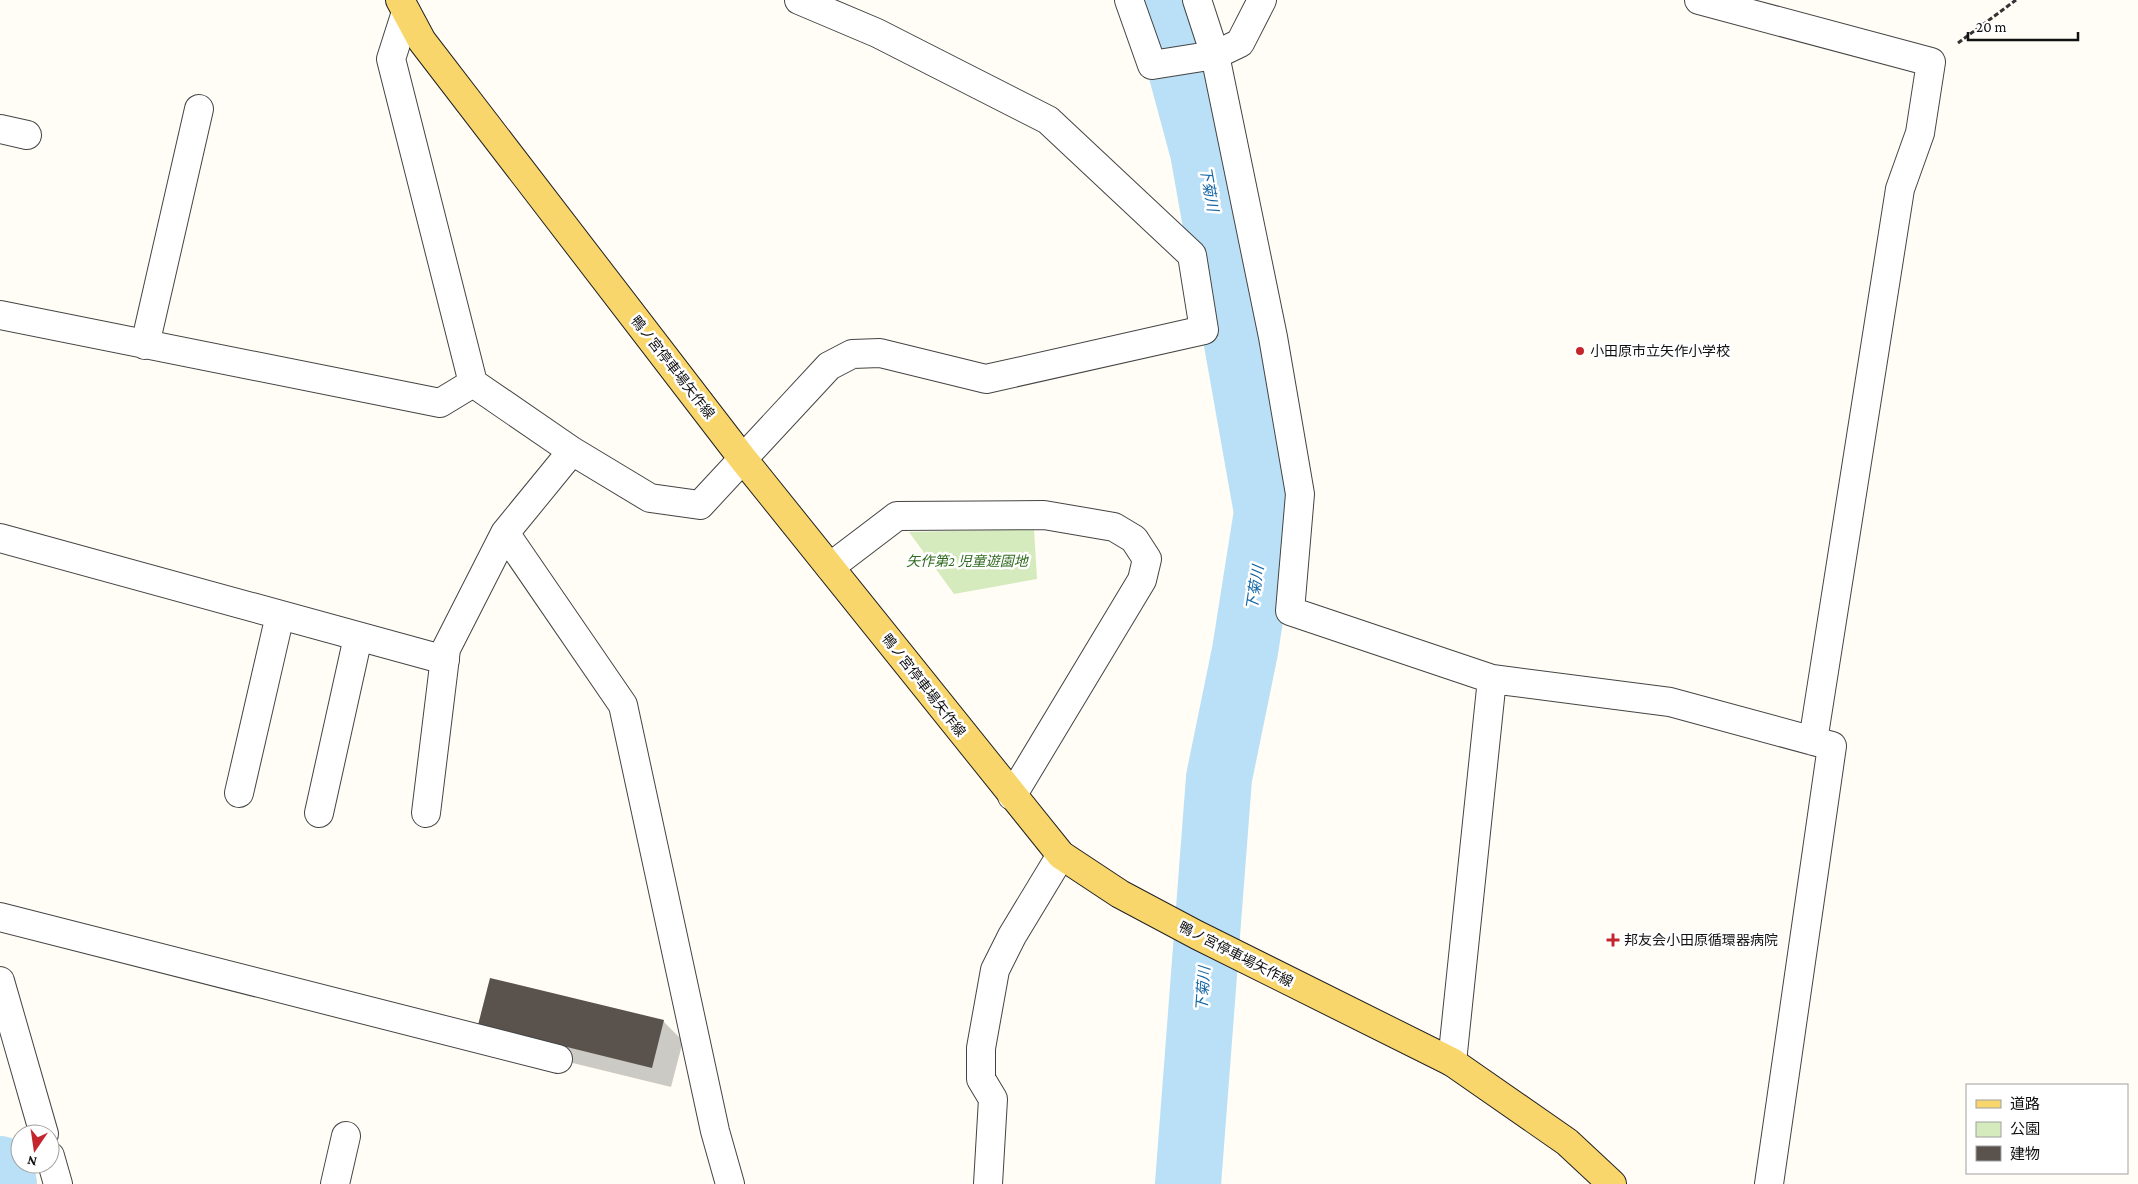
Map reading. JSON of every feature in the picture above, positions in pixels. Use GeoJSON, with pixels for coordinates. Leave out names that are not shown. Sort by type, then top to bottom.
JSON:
{"type":"FeatureCollection","features":[{"type":"Feature","properties":{"kind":"main road","name":"鴨ノ宮停車場矢作線"},"geometry":{"type":"LineString","coordinates":[[403,6],[422,41],[743,459],[1061,855],[1120,894],[1196,935],[1452,1062],[1567,1142],[1612,1184]]}},
{"type":"Feature","properties":{"kind":"street"},"geometry":{"type":"LineString","coordinates":[[403,6],[391,59],[473,382],[572,451],[650,498],[700,505],[829,366],[852,354],[880,353],[986,379],[1204,330],[1192,255],[1048,120],[877,33],[799,0]]}},
{"type":"Feature","properties":{"kind":"street"},"geometry":{"type":"LineString","coordinates":[[1128,0],[1152,65],[1203,57],[1240,43],[1262,0]]}},
{"type":"Feature","properties":{"kind":"street"},"geometry":{"type":"LineString","coordinates":[[1197,0],[1203,57],[1273,338],[1300,494],[1290,611],[1492,679],[1670,702],[1832,746],[1769,1184]]}},
{"type":"Feature","properties":{"kind":"street"},"geometry":{"type":"LineString","coordinates":[[1699,0],[1931,62],[1920,133],[1900,189],[1813,741]]}},
{"type":"Feature","properties":{"kind":"street"},"geometry":{"type":"LineString","coordinates":[[145,345],[199,109]]}},
{"type":"Feature","properties":{"kind":"street"},"geometry":{"type":"LineString","coordinates":[[0,129],[27,135]]}},
{"type":"Feature","properties":{"kind":"street"},"geometry":{"type":"LineString","coordinates":[[0,315],[440,403],[473,382]]}},
{"type":"Feature","properties":{"kind":"street"},"geometry":{"type":"LineString","coordinates":[[426,813],[446,649],[505,533],[572,451]]}},
{"type":"Feature","properties":{"kind":"street"},"geometry":{"type":"LineString","coordinates":[[830,567],[898,516],[1044,516],[1114,527],[1134,540],[1147,559],[1142,580],[1012,796]]}},
{"type":"Feature","properties":{"kind":"street"},"geometry":{"type":"LineString","coordinates":[[505,533],[623,705],[715,1131],[730,1184]]}},
{"type":"Feature","properties":{"kind":"street"},"geometry":{"type":"LineString","coordinates":[[0,538],[445,660]]}},
{"type":"Feature","properties":{"kind":"street"},"geometry":{"type":"LineString","coordinates":[[239,793],[280,615]]}},
{"type":"Feature","properties":{"kind":"street"},"geometry":{"type":"LineString","coordinates":[[319,813],[358,637]]}},
{"type":"Feature","properties":{"kind":"street"},"geometry":{"type":"LineString","coordinates":[[1452,1062],[1492,679]]}},
{"type":"Feature","properties":{"kind":"street"},"geometry":{"type":"LineString","coordinates":[[988,1184],[993,1100],[981,1079],[980,1048],[995,970],[1012,936],[1061,855]]}},
{"type":"Feature","properties":{"kind":"street"},"geometry":{"type":"LineString","coordinates":[[0,917],[558,1059]]}},
{"type":"Feature","properties":{"kind":"street"},"geometry":{"type":"LineString","coordinates":[[0,982],[41,1124]]}},
{"type":"Feature","properties":{"kind":"street"},"geometry":{"type":"LineString","coordinates":[[335,1184],[346,1136]]}},
{"type":"Feature","properties":{"kind":"path"},"geometry":{"type":"LineString","coordinates":[[1931,62],[1950,61],[1955,45],[2016,0]]}},
{"type":"Feature","properties":{"kind":"green space","name":"矢作第2 児童遊園地"},"geometry":{"type":"Polygon","coordinates":[[[1034,529],[1037,579],[954,594],[909,532],[1034,529]]]}},
{"type":"Feature","properties":{"kind":"building"},"geometry":{"type":"Polygon","coordinates":[[[490,978],[664,1020],[652,1068],[478,1025],[490,978]]]}},
{"type":"Feature","properties":{"kind":"waterway","name":"下菊川"},"geometry":{"type":"LineString","coordinates":[[1162,0],[1203,152],[1267,512],[1245,651],[1219,778],[1188,1184]]}},
{"type":"Feature","properties":{"kind":"waterway"},"geometry":{"type":"LineString","coordinates":[[0,1169],[4,1184]]}},
{"type":"Feature","properties":{"kind":"place","name":"小田原市立矢作小学校"},"geometry":{"type":"Point","coordinates":[1580,351]}},
{"type":"Feature","properties":{"kind":"place","name":"邦友会小田原循環器病院"},"geometry":{"type":"Point","coordinates":[1613,940]}}]}
